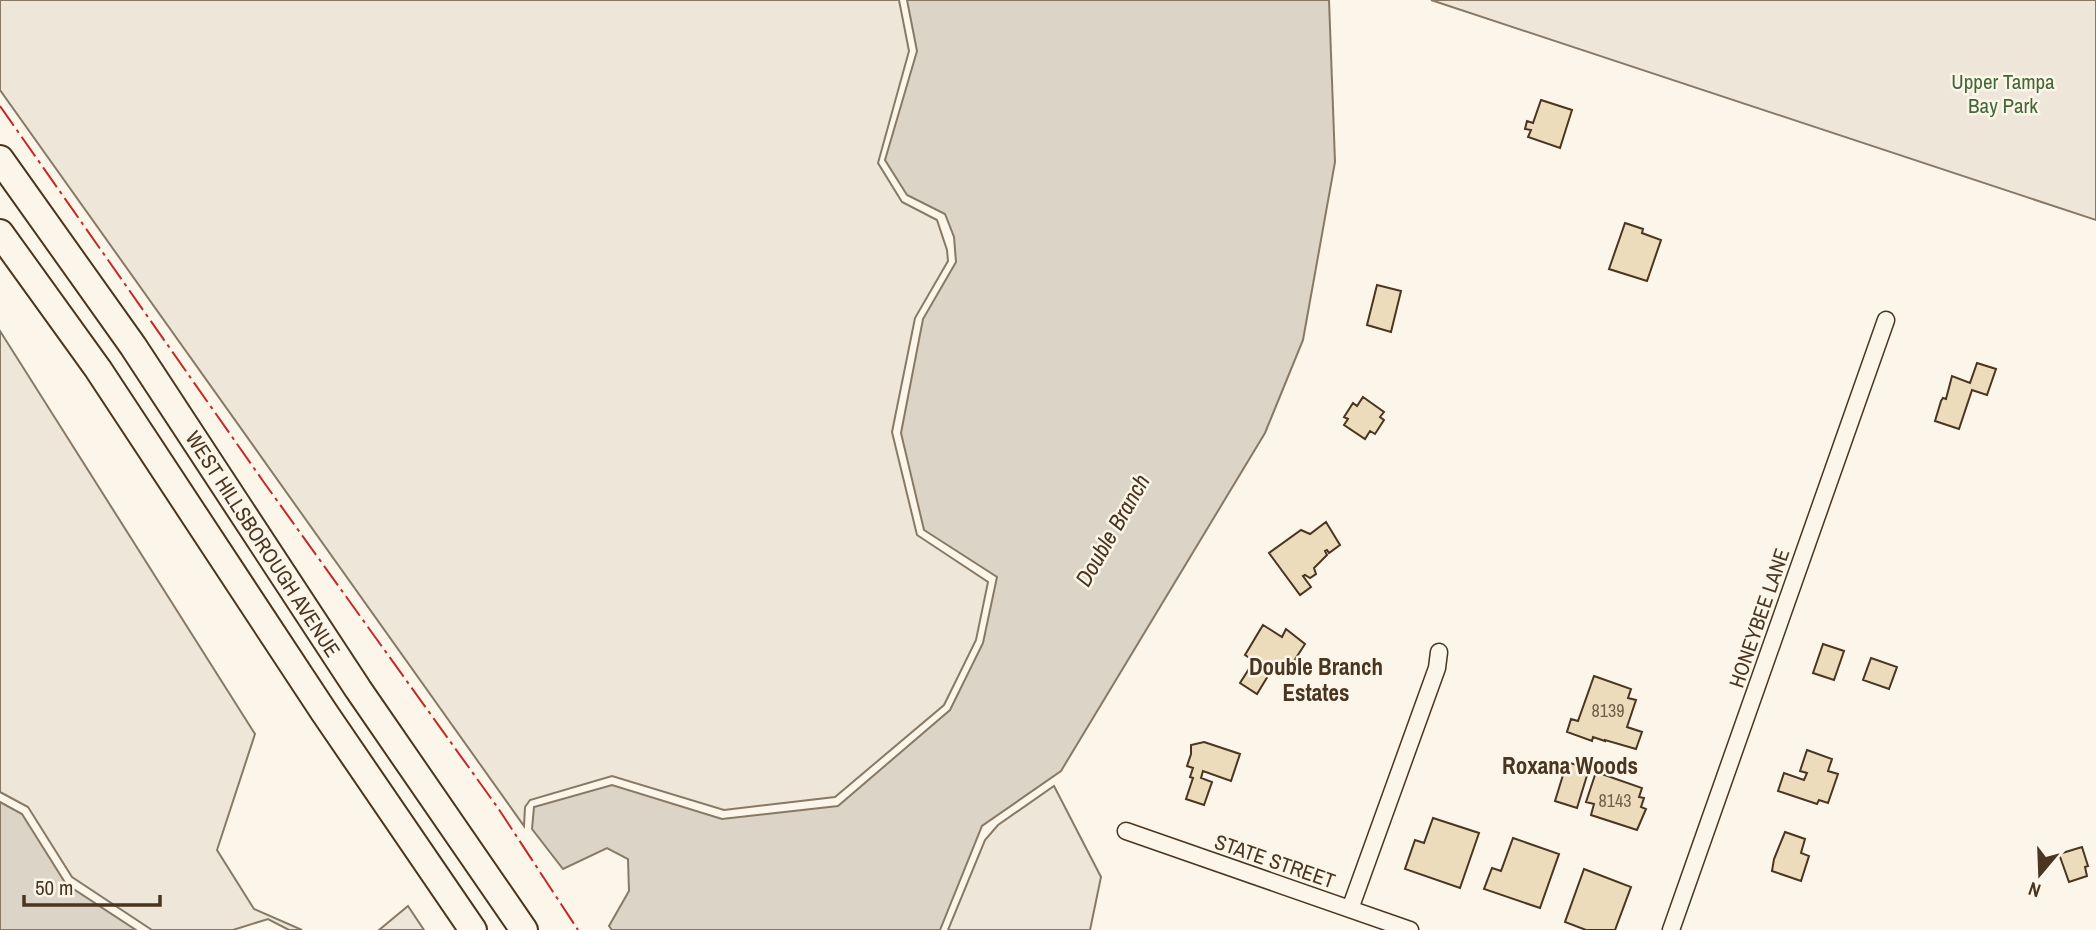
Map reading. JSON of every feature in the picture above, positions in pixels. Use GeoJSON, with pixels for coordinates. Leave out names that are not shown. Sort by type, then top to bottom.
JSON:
{"type":"FeatureCollection","features":[{"type":"Feature","properties":{"kind":"main road","name":"WEST HILLSBOROUGH AVENUE"},"geometry":{"type":"LineString","coordinates":[[0,159],[133,346],[358,689],[524,930]]}},
{"type":"Feature","properties":{"kind":"main road","name":"WEST HILLSBOROUGH AVENUE"},"geometry":{"type":"LineString","coordinates":[[0,233],[98,369],[324,712],[473,930]]}},
{"type":"Feature","properties":{"kind":"street","name":"HONEYBEE LANE"},"geometry":{"type":"LineString","coordinates":[[1671,930],[1886,320]]}},
{"type":"Feature","properties":{"kind":"street"},"geometry":{"type":"LineString","coordinates":[[1350,909],[1437,668],[1439,652]]}},
{"type":"Feature","properties":{"kind":"street","name":"STATE STREET"},"geometry":{"type":"LineString","coordinates":[[1126,831],[1410,930]]}},
{"type":"Feature","properties":{"kind":"green space"},"geometry":{"type":"Polygon","coordinates":[[[0,0],[899,0],[909,51],[878,163],[902,202],[937,220],[948,261],[915,318],[892,432],[917,535],[988,582],[976,640],[944,705],[835,797],[724,810],[612,776],[530,800],[525,807],[524,826],[0,90],[0,0]]]}},
{"type":"Feature","properties":{"kind":"green space","name":"Upper Tampa Bay Park"},"geometry":{"type":"Polygon","coordinates":[[[1431,0],[2096,0],[2096,220],[1431,0]]]}},
{"type":"Feature","properties":{"kind":"green space"},"geometry":{"type":"Polygon","coordinates":[[[0,331],[255,734],[217,850],[254,909],[302,930],[289,930],[268,919],[233,930],[152,930],[72,877],[28,807],[0,792],[0,331]]]}},
{"type":"Feature","properties":{"kind":"green space"},"geometry":{"type":"Polygon","coordinates":[[[1054,786],[1101,877],[1090,930],[948,930],[985,840],[998,825],[1054,786]]]}},
{"type":"Feature","properties":{"kind":"green space"},"geometry":{"type":"Polygon","coordinates":[[[408,906],[424,930],[379,930],[408,906]]]}},
{"type":"Feature","properties":{"kind":"water","name":"Double Branch"},"geometry":{"type":"Polygon","coordinates":[[[907,0],[1329,0],[1335,162],[1303,340],[1265,433],[1061,771],[982,826],[940,930],[612,930],[609,926],[629,891],[628,859],[607,848],[563,869],[532,829],[534,807],[612,785],[722,819],[838,806],[950,710],[983,643],[997,577],[924,530],[901,433],[923,319],[956,262],[954,237],[945,214],[907,195],[885,160],[917,51],[907,0]]]}},
{"type":"Feature","properties":{"kind":"water"},"geometry":{"type":"Polygon","coordinates":[[[0,802],[22,814],[66,884],[136,930],[0,930],[0,802]]]}},
{"type":"Feature","properties":{"kind":"building"},"geometry":{"type":"Polygon","coordinates":[[[1541,100],[1572,110],[1560,148],[1528,137],[1531,130],[1525,129],[1527,121],[1533,123],[1541,100]]]}},
{"type":"Feature","properties":{"kind":"building"},"geometry":{"type":"Polygon","coordinates":[[[1625,223],[1643,229],[1642,233],[1661,240],[1647,281],[1609,269],[1625,223]]]}},
{"type":"Feature","properties":{"kind":"building"},"geometry":{"type":"Polygon","coordinates":[[[1377,285],[1401,291],[1391,332],[1367,325],[1377,285]]]}},
{"type":"Feature","properties":{"kind":"building"},"geometry":{"type":"Polygon","coordinates":[[[1977,363],[1996,369],[1987,395],[1972,390],[1959,429],[1935,421],[1941,401],[1946,399],[1952,376],[1970,383],[1977,363]]]}},
{"type":"Feature","properties":{"kind":"building"},"geometry":{"type":"Polygon","coordinates":[[[1363,397],[1384,412],[1380,417],[1384,420],[1375,434],[1370,431],[1365,439],[1344,425],[1348,419],[1344,417],[1353,403],[1357,406],[1363,397]]]}},
{"type":"Feature","properties":{"kind":"building"},"geometry":{"type":"Polygon","coordinates":[[[1326,522],[1340,545],[1329,553],[1325,551],[1327,555],[1314,568],[1316,574],[1310,578],[1303,576],[1311,587],[1300,595],[1269,553],[1301,530],[1310,534],[1326,522]]]}},
{"type":"Feature","properties":{"kind":"building"},"geometry":{"type":"Polygon","coordinates":[[[1263,625],[1282,637],[1286,629],[1305,644],[1292,664],[1286,660],[1275,673],[1271,671],[1257,694],[1240,683],[1254,661],[1245,655],[1263,625]]]}},
{"type":"Feature","properties":{"kind":"building"},"geometry":{"type":"Polygon","coordinates":[[[1823,644],[1844,651],[1834,680],[1813,673],[1823,644]]]}},
{"type":"Feature","properties":{"kind":"building"},"geometry":{"type":"Polygon","coordinates":[[[1871,658],[1897,667],[1889,689],[1863,680],[1871,658]]]}},
{"type":"Feature","properties":{"kind":"building"},"geometry":{"type":"Polygon","coordinates":[[[1594,676],[1631,689],[1628,698],[1636,700],[1627,727],[1642,732],[1636,749],[1593,737],[1592,741],[1567,732],[1571,719],[1578,721],[1594,676]]]}},
{"type":"Feature","properties":{"kind":"building"},"geometry":{"type":"Polygon","coordinates":[[[1204,742],[1240,754],[1231,781],[1203,771],[1201,778],[1212,782],[1204,805],[1186,799],[1193,778],[1190,777],[1193,768],[1187,766],[1191,745],[1204,742]]]}},
{"type":"Feature","properties":{"kind":"building"},"geometry":{"type":"Polygon","coordinates":[[[1807,750],[1832,759],[1828,771],[1838,774],[1828,803],[1819,800],[1817,804],[1778,791],[1784,773],[1804,780],[1807,773],[1800,771],[1807,750]]]}},
{"type":"Feature","properties":{"kind":"building"},"geometry":{"type":"Polygon","coordinates":[[[1567,762],[1589,769],[1577,808],[1555,801],[1567,762]]]}},
{"type":"Feature","properties":{"kind":"building"},"geometry":{"type":"Polygon","coordinates":[[[1596,772],[1642,788],[1639,797],[1644,798],[1641,807],[1646,809],[1637,830],[1591,815],[1594,804],[1586,802],[1596,772]]]}},
{"type":"Feature","properties":{"kind":"building"},"geometry":{"type":"Polygon","coordinates":[[[1433,818],[1479,833],[1460,888],[1405,869],[1415,840],[1424,843],[1433,818]]]}},
{"type":"Feature","properties":{"kind":"building"},"geometry":{"type":"Polygon","coordinates":[[[1785,832],[1805,839],[1801,853],[1809,856],[1801,881],[1772,871],[1785,832]]]}},
{"type":"Feature","properties":{"kind":"building"},"geometry":{"type":"Polygon","coordinates":[[[1513,838],[1559,854],[1540,908],[1484,889],[1492,868],[1501,871],[1513,838]]]}},
{"type":"Feature","properties":{"kind":"building"},"geometry":{"type":"Polygon","coordinates":[[[2082,847],[2088,866],[2085,867],[2087,876],[2069,882],[2059,854],[2082,847]]]}},
{"type":"Feature","properties":{"kind":"building"},"geometry":{"type":"Polygon","coordinates":[[[1584,869],[1631,887],[1615,930],[1586,930],[1565,922],[1584,869]]]}},
{"type":"Feature","properties":{"kind":"power"},"geometry":{"type":"LineString","coordinates":[[0,106],[263,481],[498,808],[578,930]]}},
{"type":"Feature","properties":{"kind":"district","name":"Double Branch Estates"},"geometry":{"type":"Point","coordinates":[1316,679]}},
{"type":"Feature","properties":{"kind":"district","name":"Roxana Woods"},"geometry":{"type":"Point","coordinates":[1570,765]}}]}
